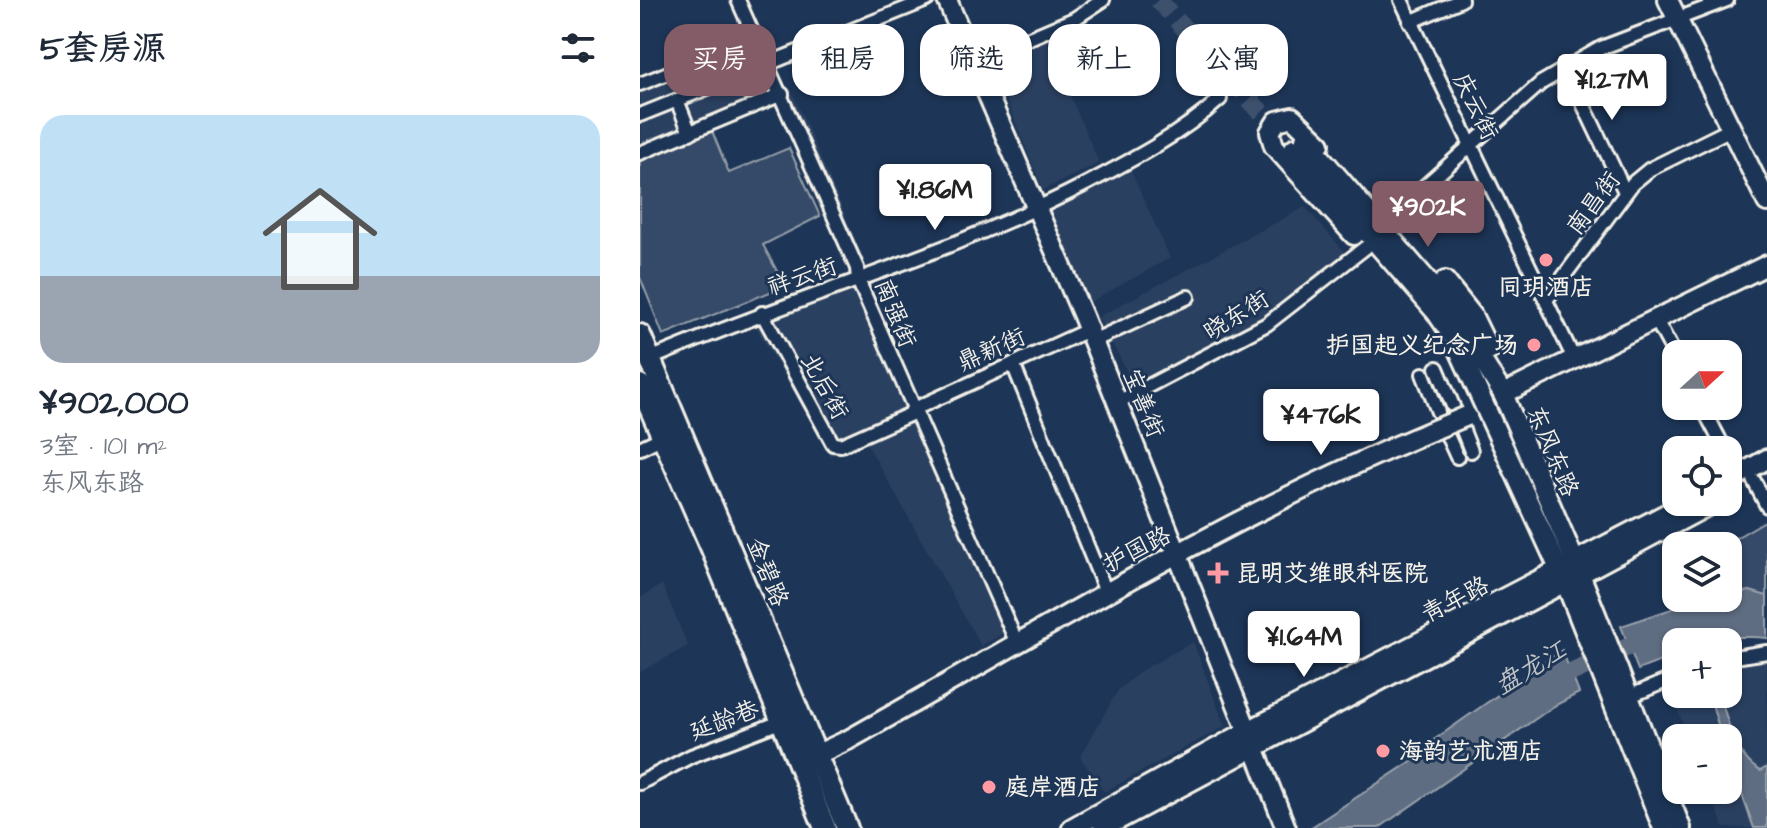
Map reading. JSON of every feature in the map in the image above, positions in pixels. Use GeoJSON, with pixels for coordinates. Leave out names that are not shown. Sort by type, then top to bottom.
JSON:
{"type":"FeatureCollection","features":[{"type":"Feature","properties":{"kind":"main road","name":"宝善街"},"geometry":{"type":"LineString","coordinates":[[947,0],[957,24]]}},
{"type":"Feature","properties":{"kind":"main road"},"geometry":{"type":"LineString","coordinates":[[1668,0],[1767,202]]}},
{"type":"Feature","properties":{"kind":"main road","name":"宝善街"},"geometry":{"type":"LineString","coordinates":[[988,96],[1091,335],[1180,555],[1248,739],[1286,828]]}},
{"type":"Feature","properties":{"kind":"main road"},"geometry":{"type":"LineString","coordinates":[[1479,389],[1414,300],[1274,146],[1270,132],[1277,121],[1287,117],[1297,119],[1449,286],[1472,315],[1503,394],[1767,265]]}},
{"type":"Feature","properties":{"kind":"main road","name":"东风东路"},"geometry":{"type":"LineString","coordinates":[[1570,574],[1479,389],[1436,312],[1299,143],[1445,301],[1503,394],[1570,574],[1681,828]]}},
{"type":"Feature","properties":{"kind":"main road","name":"金碧路"},"geometry":{"type":"LineString","coordinates":[[640,335],[847,828]]}},
{"type":"Feature","properties":{"kind":"main road","name":"金碧路"},"geometry":{"type":"LineString","coordinates":[[640,385],[712,549],[825,828]]}},
{"type":"Feature","properties":{"kind":"main road","name":"护国路"},"geometry":{"type":"LineString","coordinates":[[818,754],[860,734],[1016,641],[1106,592],[1364,459],[1488,407]]}},
{"type":"Feature","properties":{"kind":"main road"},"geometry":{"type":"LineString","coordinates":[[1747,478],[1767,459]]}},
{"type":"Feature","properties":{"kind":"main road","name":"青年路"},"geometry":{"type":"LineString","coordinates":[[1570,574],[1666,516]]}},
{"type":"Feature","properties":{"kind":"main road","name":"青年路"},"geometry":{"type":"LineString","coordinates":[[1072,828],[1687,516]]}},
{"type":"Feature","properties":{"kind":"main road","name":"东风东路"},"geometry":{"type":"LineString","coordinates":[[1619,689],[1663,828]]}},
{"type":"Feature","properties":{"kind":"main road","name":"青年路"},"geometry":{"type":"LineString","coordinates":[[1103,828],[1248,739]]}},
{"type":"Feature","properties":{"kind":"street","name":"南强街"},"geometry":{"type":"LineString","coordinates":[[738,0],[748,24]]}},
{"type":"Feature","properties":{"kind":"street"},"geometry":{"type":"LineString","coordinates":[[776,62],[927,0]]}},
{"type":"Feature","properties":{"kind":"street"},"geometry":{"type":"LineString","coordinates":[[1032,37],[1074,19],[1103,0]]}},
{"type":"Feature","properties":{"kind":"street","name":"庆云街"},"geometry":{"type":"LineString","coordinates":[[1401,0],[1575,361]]}},
{"type":"Feature","properties":{"kind":"street"},"geometry":{"type":"LineString","coordinates":[[1410,22],[1461,0]]}},
{"type":"Feature","properties":{"kind":"street"},"geometry":{"type":"LineString","coordinates":[[1399,209],[1541,83],[1601,48],[1727,0]]}},
{"type":"Feature","properties":{"kind":"street"},"geometry":{"type":"LineString","coordinates":[[1566,68],[1625,192]]}},
{"type":"Feature","properties":{"kind":"street"},"geometry":{"type":"LineString","coordinates":[[640,84],[664,75]]}},
{"type":"Feature","properties":{"kind":"street","name":"南强街"},"geometry":{"type":"LineString","coordinates":[[776,84],[857,268],[858,280],[913,412],[1016,641]]}},
{"type":"Feature","properties":{"kind":"street"},"geometry":{"type":"LineString","coordinates":[[640,153],[782,94]]}},
{"type":"Feature","properties":{"kind":"street"},"geometry":{"type":"LineString","coordinates":[[640,115],[688,96]]}},
{"type":"Feature","properties":{"kind":"street","name":"祥云街"},"geometry":{"type":"LineString","coordinates":[[650,359],[762,313],[858,280],[1039,209],[1161,144],[1220,99]]}},
{"type":"Feature","properties":{"kind":"street"},"geometry":{"type":"LineString","coordinates":[[677,100],[690,133]]}},
{"type":"Feature","properties":{"kind":"street","name":"南昌街"},"geometry":{"type":"LineString","coordinates":[[1547,299],[1625,192],[1650,169],[1731,129]]}},
{"type":"Feature","properties":{"kind":"street","name":"晓东街"},"geometry":{"type":"LineString","coordinates":[[1118,402],[1267,324],[1366,247]]}},
{"type":"Feature","properties":{"kind":"street","name":"鼎新街"},"geometry":{"type":"LineString","coordinates":[[913,412],[1013,364],[1188,297]]}},
{"type":"Feature","properties":{"kind":"street","name":"北后街"},"geometry":{"type":"LineString","coordinates":[[762,313],[823,442],[841,445],[913,412]]}},
{"type":"Feature","properties":{"kind":"street"},"geometry":{"type":"LineString","coordinates":[[1656,320],[1667,340]]}},
{"type":"Feature","properties":{"kind":"street"},"geometry":{"type":"LineString","coordinates":[[1013,364],[1106,592]]}},
{"type":"Feature","properties":{"kind":"street"},"geometry":{"type":"LineString","coordinates":[[1437,368],[1461,417],[1471,451]]}},
{"type":"Feature","properties":{"kind":"street"},"geometry":{"type":"LineString","coordinates":[[1423,374],[1441,425],[1457,457]]}},
{"type":"Feature","properties":{"kind":"street"},"geometry":{"type":"LineString","coordinates":[[640,448],[661,438]]}},
{"type":"Feature","properties":{"kind":"street"},"geometry":{"type":"LineString","coordinates":[[1747,478],[1767,506]]}},
{"type":"Feature","properties":{"kind":"street"},"geometry":{"type":"LineString","coordinates":[[1742,656],[1767,652]]}},
{"type":"Feature","properties":{"kind":"street"},"geometry":{"type":"LineString","coordinates":[[1619,689],[1662,680]]}},
{"type":"Feature","properties":{"kind":"street","name":"延龄巷"},"geometry":{"type":"LineString","coordinates":[[640,783],[691,756],[783,721]]}},
{"type":"Feature","properties":{"kind":"shaded area"},"geometry":{"type":"Polygon","coordinates":[[[1046,39],[1048,96],[1070,96],[1099,163],[1043,190],[1005,96],[1032,96],[1032,45],[1046,39]]]}},
{"type":"Feature","properties":{"kind":"shaded area"},"geometry":{"type":"Polygon","coordinates":[[[664,69],[664,96],[772,96],[775,104],[640,159],[640,79],[664,69]]]}},
{"type":"Feature","properties":{"kind":"shaded area"},"geometry":{"type":"Polygon","coordinates":[[[792,93],[794,96],[863,257],[848,263],[778,100],[792,93]]]}},
{"type":"Feature","properties":{"kind":"shaded area"},"geometry":{"type":"Polygon","coordinates":[[[712,131],[729,173],[789,148],[820,216],[763,245],[785,286],[663,335],[640,277],[640,161],[712,131]]]}},
{"type":"Feature","properties":{"kind":"shaded area"},"geometry":{"type":"Polygon","coordinates":[[[1131,171],[1170,258],[1088,303],[1048,208],[1131,171]]]}},
{"type":"Feature","properties":{"kind":"shaded area"},"geometry":{"type":"Polygon","coordinates":[[[1305,207],[1350,258],[1297,305],[1139,394],[1098,317],[1305,207]]]}},
{"type":"Feature","properties":{"kind":"shaded area"},"geometry":{"type":"Polygon","coordinates":[[[863,281],[916,401],[1065,335],[920,411],[1015,626],[981,646],[866,442],[830,456],[752,320],[863,281]]]}},
{"type":"Feature","properties":{"kind":"shaded area"},"geometry":{"type":"Polygon","coordinates":[[[1767,520],[1767,596],[1742,594],[1742,534],[1767,520]]]}},
{"type":"Feature","properties":{"kind":"shaded area"},"geometry":{"type":"Polygon","coordinates":[[[662,584],[688,646],[640,672],[640,598],[662,584]]]}},
{"type":"Feature","properties":{"kind":"shaded area"},"geometry":{"type":"Polygon","coordinates":[[[1742,592],[1767,596],[1767,638],[1742,637],[1742,628],[1662,628],[1662,661],[1638,670],[1621,626],[1662,612],[1742,612],[1742,592]]]}},
{"type":"Feature","properties":{"kind":"shaded area"},"geometry":{"type":"Polygon","coordinates":[[[1193,642],[1225,726],[1104,792],[1080,757],[1118,690],[1142,670],[1193,642]]]}},
{"type":"Feature","properties":{"kind":"shaded area"},"geometry":{"type":"Polygon","coordinates":[[[1562,650],[1579,693],[1554,706],[1379,828],[1310,828],[1413,760],[1415,753],[1562,650]]]}},
{"type":"Feature","properties":{"kind":"shaded area"},"geometry":{"type":"Polygon","coordinates":[[[1767,656],[1767,828],[1724,828],[1715,804],[1742,804],[1742,724],[1683,724],[1677,708],[1742,708],[1742,660],[1767,656]]]}},
{"type":"Feature","properties":{"kind":"shaded area"},"geometry":{"type":"Polygon","coordinates":[[[1713,708],[1724,708],[1729,724],[1718,724],[1713,708]]]}},
{"type":"Feature","properties":{"kind":"shaded area"},"geometry":{"type":"Polygon","coordinates":[[[1742,753],[1760,771],[1767,767],[1767,828],[1754,828],[1742,795],[1742,753]]]}},
{"type":"Feature","properties":{"kind":"waterway","name":"盘龙江"},"geometry":{"type":"LineString","coordinates":[[1551,682],[1652,636]]}},
{"type":"Feature","properties":{"kind":"tunnel"},"geometry":{"type":"LineString","coordinates":[[1158,0],[1294,148]]}},
{"type":"Feature","properties":{"kind":"place","name":"同玥酒店"},"geometry":{"type":"Point","coordinates":[1546,260]}},
{"type":"Feature","properties":{"kind":"place","name":"护国起义纪念广场"},"geometry":{"type":"Point","coordinates":[1534,345]}},
{"type":"Feature","properties":{"kind":"place","name":"昆明艾维眼科医院"},"geometry":{"type":"Point","coordinates":[1218,573]}},
{"type":"Feature","properties":{"kind":"place","name":"海韵艺术酒店"},"geometry":{"type":"Point","coordinates":[1383,751]}},
{"type":"Feature","properties":{"kind":"place","name":"庭岸酒店"},"geometry":{"type":"Point","coordinates":[989,787]}}]}
